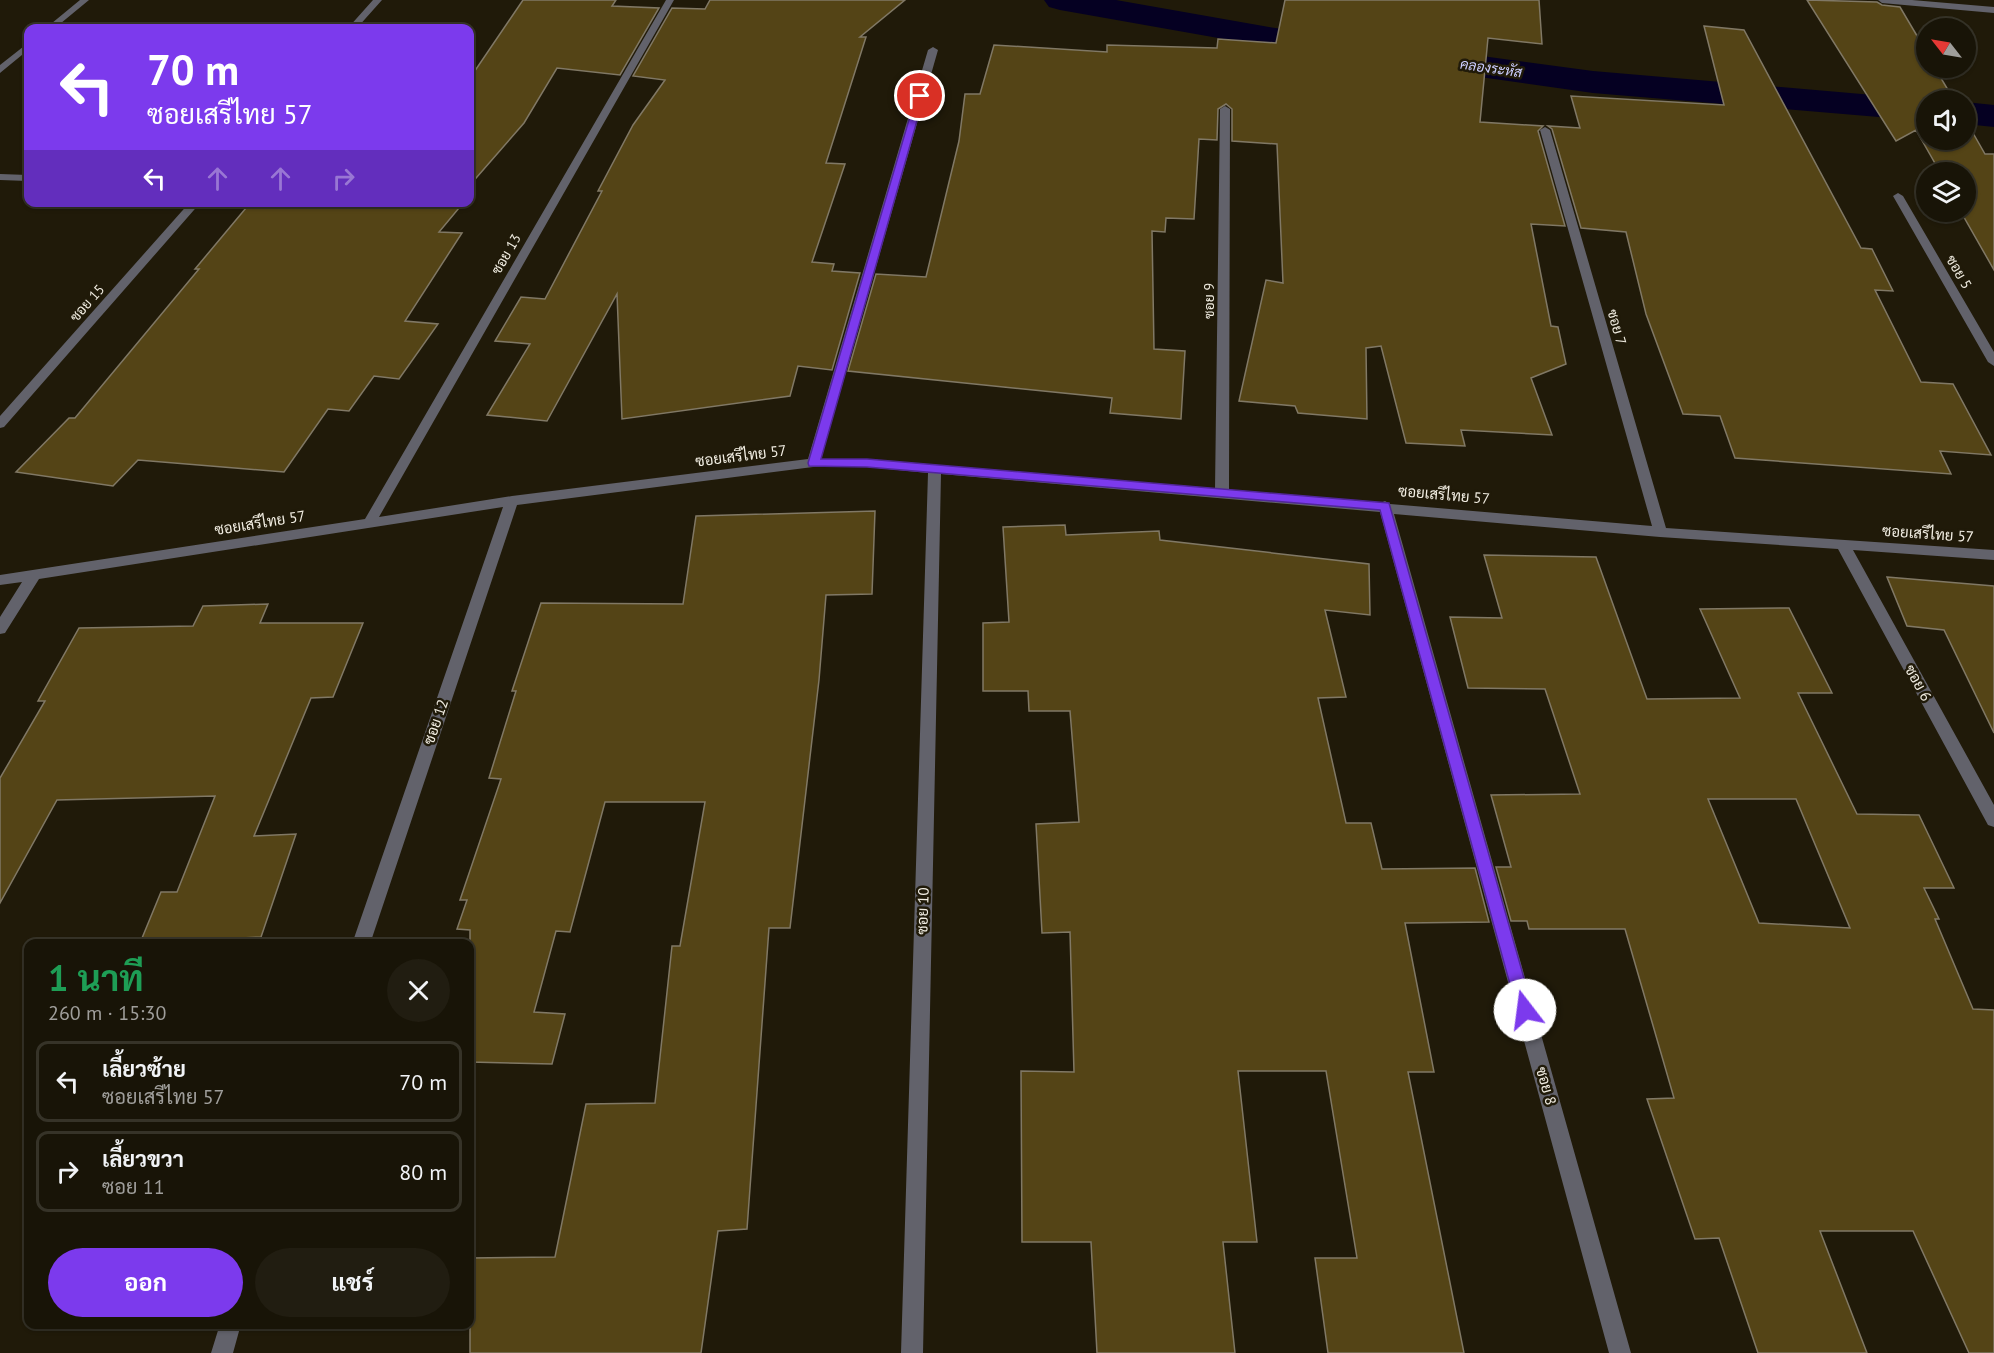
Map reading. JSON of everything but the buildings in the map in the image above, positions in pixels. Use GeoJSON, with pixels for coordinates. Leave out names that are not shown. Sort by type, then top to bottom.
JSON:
{"type":"FeatureCollection","features":[{"type":"Feature","properties":{"kind":"street"},"geometry":{"type":"LineString","coordinates":[[55,24],[85,0]]}},
{"type":"Feature","properties":{"kind":"street"},"geometry":{"type":"LineString","coordinates":[[356,24],[378,0]]}},
{"type":"Feature","properties":{"kind":"street","name":"ซอย 13"},"geometry":{"type":"LineString","coordinates":[[369,523],[670,0]]}},
{"type":"Feature","properties":{"kind":"street"},"geometry":{"type":"LineString","coordinates":[[1882,0],[1994,10]]}},
{"type":"Feature","properties":{"kind":"street"},"geometry":{"type":"LineString","coordinates":[[0,70],[24,49]]}},
{"type":"Feature","properties":{"kind":"street"},"geometry":{"type":"LineString","coordinates":[[813,463],[933,50]]}},
{"type":"Feature","properties":{"kind":"street","name":"ซอย 9"},"geometry":{"type":"LineString","coordinates":[[1222,493],[1225,109]]}},
{"type":"Feature","properties":{"kind":"street","name":"ซอย 7"},"geometry":{"type":"LineString","coordinates":[[1545,130],[1660,532]]}},
{"type":"Feature","properties":{"kind":"street"},"geometry":{"type":"LineString","coordinates":[[0,177],[24,178]]}},
{"type":"Feature","properties":{"kind":"street","name":"ซอย 5"},"geometry":{"type":"LineString","coordinates":[[1898,196],[1994,362]]}},
{"type":"Feature","properties":{"kind":"street","name":"ซอย 15"},"geometry":{"type":"LineString","coordinates":[[0,424],[192,207]]}},
{"type":"Feature","properties":{"kind":"street","name":"ซอยเสรีไทย 57"},"geometry":{"type":"LineString","coordinates":[[0,580],[512,501],[813,463],[867,463],[1385,506],[1660,532],[1994,555]]}},
{"type":"Feature","properties":{"kind":"street","name":"ซอย 10"},"geometry":{"type":"LineString","coordinates":[[912,1353],[935,469]]}},
{"type":"Feature","properties":{"kind":"street","name":"ซอย 12"},"geometry":{"type":"LineString","coordinates":[[363,939],[512,501]]}},
{"type":"Feature","properties":{"kind":"street","name":"ซอย 8"},"geometry":{"type":"LineString","coordinates":[[1385,506],[1620,1353]]}},
{"type":"Feature","properties":{"kind":"street","name":"ซอย 6"},"geometry":{"type":"LineString","coordinates":[[1843,544],[1994,820]]}},
{"type":"Feature","properties":{"kind":"street"},"geometry":{"type":"LineString","coordinates":[[0,629],[34,575]]}},
{"type":"Feature","properties":{"kind":"street"},"geometry":{"type":"LineString","coordinates":[[222,1353],[229,1329]]}},
{"type":"Feature","properties":{"kind":"waterway","name":"คลองระหัส"},"geometry":{"type":"LineString","coordinates":[[1060,0],[1269,37],[1593,82],[1916,109]]}},
{"type":"Feature","properties":{"kind":"waterway","name":"คลองระหัส"},"geometry":{"type":"LineString","coordinates":[[1976,114],[1994,116]]}},
{"type":"Feature","properties":{"kind":"route"},"geometry":{"type":"LineString","coordinates":[[920,96],[813,463],[867,463],[1385,506],[1525,1010]]}}]}
